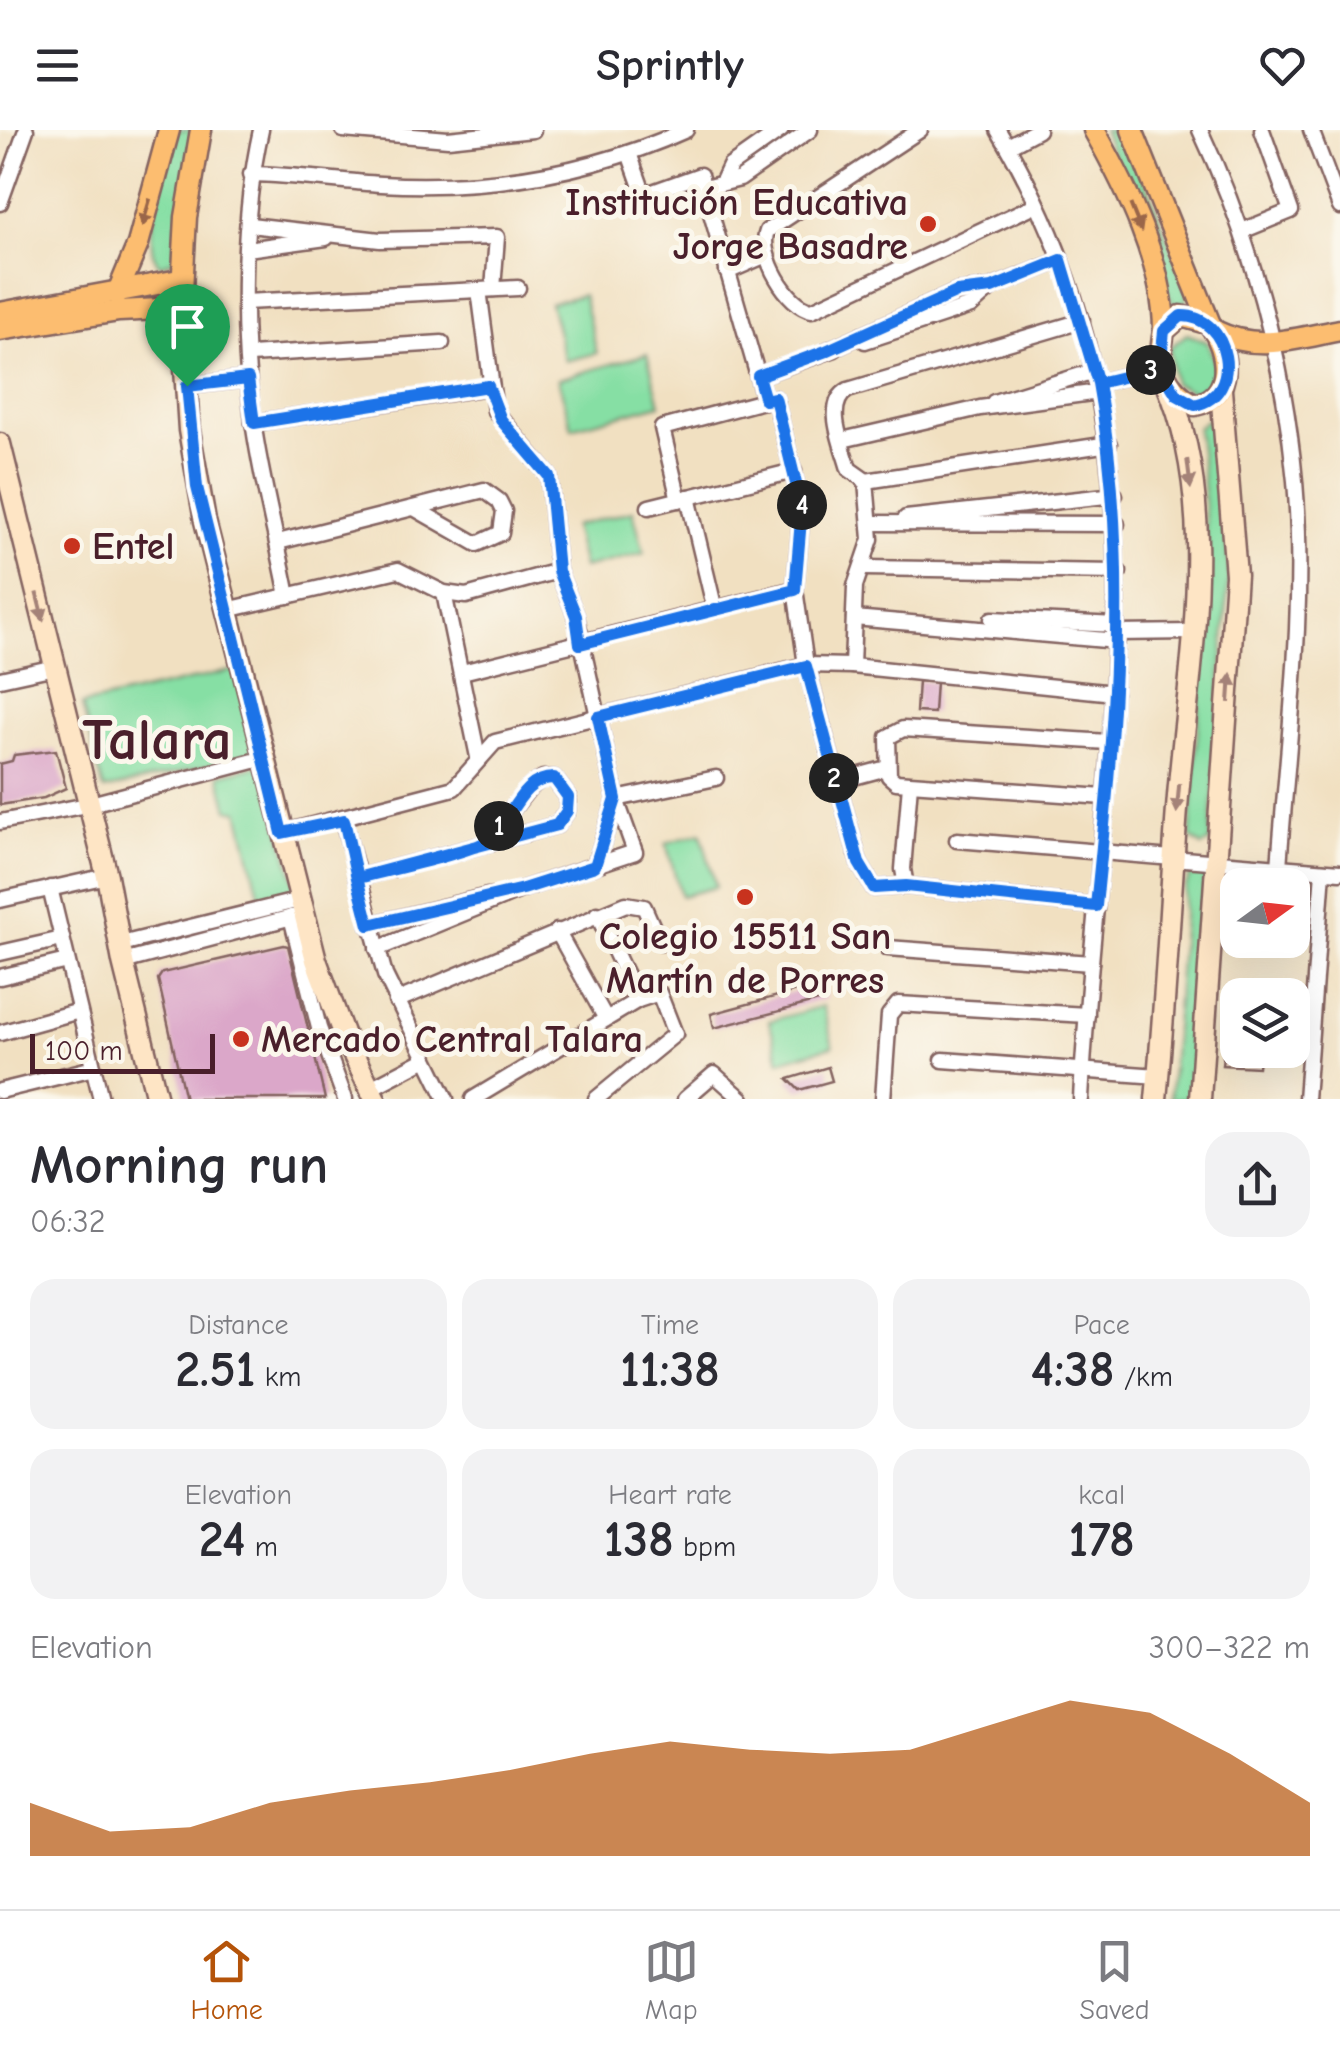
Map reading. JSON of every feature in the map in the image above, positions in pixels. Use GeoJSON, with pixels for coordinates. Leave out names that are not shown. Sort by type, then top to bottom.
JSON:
{"type":"FeatureCollection","features":[{"type":"Feature","properties":{"kind":"main road"},"geometry":{"type":"LineString","coordinates":[[118,294],[138,244],[169,130]]}},
{"type":"Feature","properties":{"kind":"main road"},"geometry":{"type":"LineString","coordinates":[[201,130],[179,280],[197,487],[298,910],[336,1016],[372,1094]]}},
{"type":"Feature","properties":{"kind":"main road"},"geometry":{"type":"LineString","coordinates":[[1094,130],[1146,244],[1161,298],[1163,374],[1178,408],[1188,463],[1194,551],[1193,632],[1156,1099]]}},
{"type":"Feature","properties":{"kind":"main road"},"geometry":{"type":"LineString","coordinates":[[1132,130],[1225,357],[1223,384],[1236,575],[1200,1099]]}},
{"type":"Feature","properties":{"kind":"main road"},"geometry":{"type":"LineString","coordinates":[[5,307],[118,294],[179,280]]}},
{"type":"Feature","properties":{"kind":"main road"},"geometry":{"type":"LineString","coordinates":[[0,330],[119,311],[181,308]]}},
{"type":"Feature","properties":{"kind":"main road"},"geometry":{"type":"LineString","coordinates":[[1164,331],[1181,316],[1244,344],[1272,344],[1340,330]]}},
{"type":"Feature","properties":{"kind":"main road"},"geometry":{"type":"LineString","coordinates":[[1163,374],[1177,395],[1195,405],[1223,384],[1244,359],[1272,344]]}},
{"type":"Feature","properties":{"kind":"main road"},"geometry":{"type":"LineString","coordinates":[[0,444],[87,805],[108,876],[157,1099]]}},
{"type":"Feature","properties":{"kind":"main road"},"geometry":{"type":"LineString","coordinates":[[0,484],[16,509]]}},
{"type":"Feature","properties":{"kind":"street"},"geometry":{"type":"LineString","coordinates":[[0,203],[26,130]]}},
{"type":"Feature","properties":{"kind":"street"},"geometry":{"type":"LineString","coordinates":[[261,130],[251,174],[247,249],[248,379],[288,596]]}},
{"type":"Feature","properties":{"kind":"street"},"geometry":{"type":"LineString","coordinates":[[343,130],[448,139],[533,130]]}},
{"type":"Feature","properties":{"kind":"street"},"geometry":{"type":"LineString","coordinates":[[251,174],[378,184],[467,184],[551,175],[629,153],[686,130]]}},
{"type":"Feature","properties":{"kind":"street"},"geometry":{"type":"LineString","coordinates":[[722,181],[730,166],[780,130]]}},
{"type":"Feature","properties":{"kind":"street"},"geometry":{"type":"LineString","coordinates":[[704,188],[740,179],[810,130]]}},
{"type":"Feature","properties":{"kind":"street"},"geometry":{"type":"LineString","coordinates":[[920,130],[767,231],[763,247],[794,303],[812,310],[1035,205]]}},
{"type":"Feature","properties":{"kind":"street"},"geometry":{"type":"LineString","coordinates":[[998,130],[1061,260],[1082,322],[1109,444],[1115,496],[1119,572],[1114,693],[1080,1099]]}},
{"type":"Feature","properties":{"kind":"street"},"geometry":{"type":"LineString","coordinates":[[1008,146],[1038,130]]}},
{"type":"Feature","properties":{"kind":"street"},"geometry":{"type":"LineString","coordinates":[[957,840],[1279,868],[1297,561],[1295,481],[1272,344],[1242,231],[1200,130]]}},
{"type":"Feature","properties":{"kind":"street"},"geometry":{"type":"LineString","coordinates":[[1242,231],[1291,211],[1262,130]]}},
{"type":"Feature","properties":{"kind":"street"},"geometry":{"type":"LineString","coordinates":[[1311,130],[1340,207]]}},
{"type":"Feature","properties":{"kind":"street"},"geometry":{"type":"LineString","coordinates":[[629,153],[644,195],[700,176],[765,400]]}},
{"type":"Feature","properties":{"kind":"street"},"geometry":{"type":"LineString","coordinates":[[250,225],[380,240],[496,237],[486,289],[488,386],[501,420],[549,476],[558,571],[576,616],[616,799],[635,852],[523,889],[369,925]]}},
{"type":"Feature","properties":{"kind":"street"},"geometry":{"type":"LineString","coordinates":[[247,249],[342,236]]}},
{"type":"Feature","properties":{"kind":"street"},"geometry":{"type":"LineString","coordinates":[[726,272],[766,254]]}},
{"type":"Feature","properties":{"kind":"street"},"geometry":{"type":"LineString","coordinates":[[758,376],[971,306],[992,288],[1061,260]]}},
{"type":"Feature","properties":{"kind":"street"},"geometry":{"type":"LineString","coordinates":[[245,302],[518,288]]}},
{"type":"Feature","properties":{"kind":"street"},"geometry":{"type":"LineString","coordinates":[[1082,322],[848,390],[838,395],[834,406],[848,469],[866,481],[1109,444]]}},
{"type":"Feature","properties":{"kind":"street"},"geometry":{"type":"LineString","coordinates":[[250,354],[442,344]]}},
{"type":"Feature","properties":{"kind":"street"},"geometry":{"type":"LineString","coordinates":[[842,440],[1097,382],[1163,374]]}},
{"type":"Feature","properties":{"kind":"street"},"geometry":{"type":"LineString","coordinates":[[187,386],[248,379]]}},
{"type":"Feature","properties":{"kind":"street"},"geometry":{"type":"LineString","coordinates":[[980,408],[1097,382]]}},
{"type":"Feature","properties":{"kind":"street"},"geometry":{"type":"LineString","coordinates":[[254,423],[488,386]]}},
{"type":"Feature","properties":{"kind":"street"},"geometry":{"type":"LineString","coordinates":[[715,610],[662,428],[775,398],[802,508],[795,590],[806,666],[859,863],[874,888],[906,886],[1096,906]]}},
{"type":"Feature","properties":{"kind":"street"},"geometry":{"type":"LineString","coordinates":[[649,508],[794,471]]}},
{"type":"Feature","properties":{"kind":"street"},"geometry":{"type":"LineString","coordinates":[[852,666],[856,586],[864,568],[870,523],[866,481]]}},
{"type":"Feature","properties":{"kind":"street"},"geometry":{"type":"LineString","coordinates":[[278,542],[484,490],[499,501],[504,523],[501,534],[477,544],[414,508]]}},
{"type":"Feature","properties":{"kind":"street"},"geometry":{"type":"LineString","coordinates":[[870,523],[1115,496]]}},
{"type":"Feature","properties":{"kind":"street"},"geometry":{"type":"LineString","coordinates":[[870,523],[1117,524]]}},
{"type":"Feature","properties":{"kind":"street"},"geometry":{"type":"LineString","coordinates":[[864,568],[1119,572]]}},
{"type":"Feature","properties":{"kind":"street"},"geometry":{"type":"LineString","coordinates":[[227,610],[398,570],[444,592],[466,596],[558,571]]}},
{"type":"Feature","properties":{"kind":"street"},"geometry":{"type":"LineString","coordinates":[[462,672],[795,590]]}},
{"type":"Feature","properties":{"kind":"street"},"geometry":{"type":"LineString","coordinates":[[444,592],[478,757]]}},
{"type":"Feature","properties":{"kind":"street"},"geometry":{"type":"LineString","coordinates":[[854,618],[1117,633],[1193,632]]}},
{"type":"Feature","properties":{"kind":"street"},"geometry":{"type":"LineString","coordinates":[[0,677],[55,666]]}},
{"type":"Feature","properties":{"kind":"street"},"geometry":{"type":"LineString","coordinates":[[282,833],[344,820],[454,788],[495,742],[806,666],[852,666],[1114,693]]}},
{"type":"Feature","properties":{"kind":"street"},"geometry":{"type":"LineString","coordinates":[[1104,796],[896,782],[887,768],[888,738],[904,729],[1108,742]]}},
{"type":"Feature","properties":{"kind":"street"},"geometry":{"type":"LineString","coordinates":[[0,822],[87,805],[264,758]]}},
{"type":"Feature","properties":{"kind":"street"},"geometry":{"type":"LineString","coordinates":[[835,782],[887,768]]}},
{"type":"Feature","properties":{"kind":"street"},"geometry":{"type":"LineString","coordinates":[[357,878],[557,825],[567,811],[564,786],[554,778],[536,782],[487,842]]}},
{"type":"Feature","properties":{"kind":"street"},"geometry":{"type":"LineString","coordinates":[[616,799],[716,778]]}},
{"type":"Feature","properties":{"kind":"street"},"geometry":{"type":"LineString","coordinates":[[906,886],[902,870],[910,784]]}},
{"type":"Feature","properties":{"kind":"street"},"geometry":{"type":"LineString","coordinates":[[595,866],[616,799]]}},
{"type":"Feature","properties":{"kind":"street"},"geometry":{"type":"LineString","coordinates":[[344,820],[369,925],[396,1001],[446,1099]]}},
{"type":"Feature","properties":{"kind":"street"},"geometry":{"type":"LineString","coordinates":[[1310,870],[1340,872]]}},
{"type":"Feature","properties":{"kind":"street"},"geometry":{"type":"LineString","coordinates":[[1306,1099],[1324,871]]}},
{"type":"Feature","properties":{"kind":"street"},"geometry":{"type":"LineString","coordinates":[[0,900],[108,876]]}},
{"type":"Feature","properties":{"kind":"street"},"geometry":{"type":"LineString","coordinates":[[50,888],[101,1099]]}},
{"type":"Feature","properties":{"kind":"street"},"geometry":{"type":"LineString","coordinates":[[377,949],[523,889]]}},
{"type":"Feature","properties":{"kind":"street"},"geometry":{"type":"LineString","coordinates":[[396,1001],[626,904],[640,904],[660,943]]}},
{"type":"Feature","properties":{"kind":"street"},"geometry":{"type":"LineString","coordinates":[[122,953],[298,910],[319,1028],[345,1099]]}},
{"type":"Feature","properties":{"kind":"street"},"geometry":{"type":"LineString","coordinates":[[597,914],[638,1000]]}},
{"type":"Feature","properties":{"kind":"street"},"geometry":{"type":"LineString","coordinates":[[557,930],[606,1019]]}},
{"type":"Feature","properties":{"kind":"street"},"geometry":{"type":"LineString","coordinates":[[0,953],[62,938]]}},
{"type":"Feature","properties":{"kind":"street"},"geometry":{"type":"LineString","coordinates":[[888,948],[1091,963]]}},
{"type":"Feature","properties":{"kind":"street"},"geometry":{"type":"LineString","coordinates":[[0,977],[67,961]]}},
{"type":"Feature","properties":{"kind":"street"},"geometry":{"type":"LineString","coordinates":[[473,1099],[638,1000],[659,993],[676,1031],[596,1099]]}},
{"type":"Feature","properties":{"kind":"street"},"geometry":{"type":"LineString","coordinates":[[883,1099],[888,1016],[894,1006],[1086,1016]]}},
{"type":"Feature","properties":{"kind":"street"},"geometry":{"type":"LineString","coordinates":[[0,1033],[79,1011]]}},
{"type":"Feature","properties":{"kind":"street"},"geometry":{"type":"LineString","coordinates":[[372,1094],[424,1060]]}},
{"type":"Feature","properties":{"kind":"street"},"geometry":{"type":"LineString","coordinates":[[942,1060],[1158,1076]]}},
{"type":"Feature","properties":{"kind":"street"},"geometry":{"type":"LineString","coordinates":[[0,1091],[94,1068]]}},
{"type":"Feature","properties":{"kind":"street"},"geometry":{"type":"LineString","coordinates":[[686,1099],[714,1074],[742,1099]]}},
{"type":"Feature","properties":{"kind":"street"},"geometry":{"type":"LineString","coordinates":[[588,1099],[610,1086]]}},
{"type":"Feature","properties":{"kind":"green space"},"geometry":{"type":"Polygon","coordinates":[[[177,130],[193,130],[178,259],[160,265],[151,240],[153,221],[177,130]]]}},
{"type":"Feature","properties":{"kind":"green space"},"geometry":{"type":"Polygon","coordinates":[[[1103,130],[1126,130],[1189,295],[1183,304],[1172,303],[1103,130]]]}},
{"type":"Feature","properties":{"kind":"green space"},"geometry":{"type":"Polygon","coordinates":[[[583,295],[597,353],[565,361],[550,303],[583,295]]]}},
{"type":"Feature","properties":{"kind":"green space"},"geometry":{"type":"Polygon","coordinates":[[[1187,334],[1207,342],[1215,361],[1212,381],[1195,392],[1174,384],[1169,348],[1187,334]]]}},
{"type":"Feature","properties":{"kind":"green space"},"geometry":{"type":"Polygon","coordinates":[[[647,354],[660,404],[572,428],[558,379],[647,354]]]}},
{"type":"Feature","properties":{"kind":"green space"},"geometry":{"type":"Polygon","coordinates":[[[1210,417],[1215,420],[1229,570],[1210,842],[1202,846],[1190,837],[1206,581],[1197,428],[1210,417]]]}},
{"type":"Feature","properties":{"kind":"green space"},"geometry":{"type":"Polygon","coordinates":[[[633,511],[644,553],[583,568],[573,526],[633,511]]]}},
{"type":"Feature","properties":{"kind":"green space"},"geometry":{"type":"Polygon","coordinates":[[[248,667],[263,753],[104,790],[82,705],[248,667]]]}},
{"type":"Feature","properties":{"kind":"green space"},"geometry":{"type":"Polygon","coordinates":[[[256,766],[263,768],[298,893],[261,902],[239,811],[228,809],[219,775],[256,766]]]}},
{"type":"Feature","properties":{"kind":"green space"},"geometry":{"type":"Polygon","coordinates":[[[701,833],[716,887],[681,896],[666,843],[701,833]]]}},
{"type":"Feature","properties":{"kind":"green space"},"geometry":{"type":"Polygon","coordinates":[[[1190,876],[1205,876],[1196,1099],[1170,1099],[1185,888],[1190,876]]]}},
{"type":"Feature","properties":{"kind":"green space"},"geometry":{"type":"Polygon","coordinates":[[[823,1006],[833,1046],[780,1061],[769,1021],[823,1006]]]}},
{"type":"Feature","properties":{"kind":"building"},"geometry":{"type":"Polygon","coordinates":[[[918,681],[936,682],[934,713],[916,712],[918,681]]]}},
{"type":"Feature","properties":{"kind":"building"},"geometry":{"type":"Polygon","coordinates":[[[56,750],[66,788],[44,798],[0,805],[0,764],[12,761],[14,755],[56,750]]]}},
{"type":"Feature","properties":{"kind":"building","name":"Mercado Central Talara"},"geometry":{"type":"Polygon","coordinates":[[[288,946],[325,1099],[185,1099],[158,979],[162,973],[288,946]]]}},
{"type":"Feature","properties":{"kind":"building"},"geometry":{"type":"Polygon","coordinates":[[[822,984],[826,999],[714,1028],[711,1014],[822,984]]]}},
{"type":"Feature","properties":{"kind":"building"},"geometry":{"type":"Polygon","coordinates":[[[828,1067],[832,1081],[799,1090],[788,1079],[828,1067]]]}},
{"type":"Feature","properties":{"kind":"place","name":"Institución Educativa Jorge Basadre"},"geometry":{"type":"Point","coordinates":[928,224]}},
{"type":"Feature","properties":{"kind":"place","name":"Entel"},"geometry":{"type":"Point","coordinates":[72,546]}},
{"type":"Feature","properties":{"kind":"place","name":"Colegio 15511 San Martín de Porres"},"geometry":{"type":"Point","coordinates":[745,897]}},
{"type":"Feature","properties":{"kind":"place","name":"Mercado Central Talara"},"geometry":{"type":"Point","coordinates":[241,1039]}},
{"type":"Feature","properties":{"kind":"district","name":"Talara"},"geometry":{"type":"Point","coordinates":[157,739]}},
{"type":"Feature","properties":{"kind":"route"},"geometry":{"type":"LineString","coordinates":[[187,386],[197,487],[282,833],[344,820],[357,878],[542,831],[557,825],[567,811],[568,797],[564,786],[554,778],[543,778],[529,788],[487,842],[357,878],[369,925],[523,889],[595,866],[616,799],[598,717],[806,666],[859,863],[874,888],[906,886],[914,890],[1096,906],[1114,693],[1119,572],[1115,496],[1098,383],[1160,368],[1177,395],[1195,405],[1206,403],[1221,390],[1226,367],[1220,337],[1202,319],[1181,316],[1164,331],[1160,368],[1098,383],[1061,260],[992,288],[957,292],[826,351],[758,376],[765,400],[775,398],[801,498],[795,590],[580,644],[576,616],[558,571],[549,476],[544,464],[494,411],[488,386],[254,423],[248,379],[187,386]]}}]}
